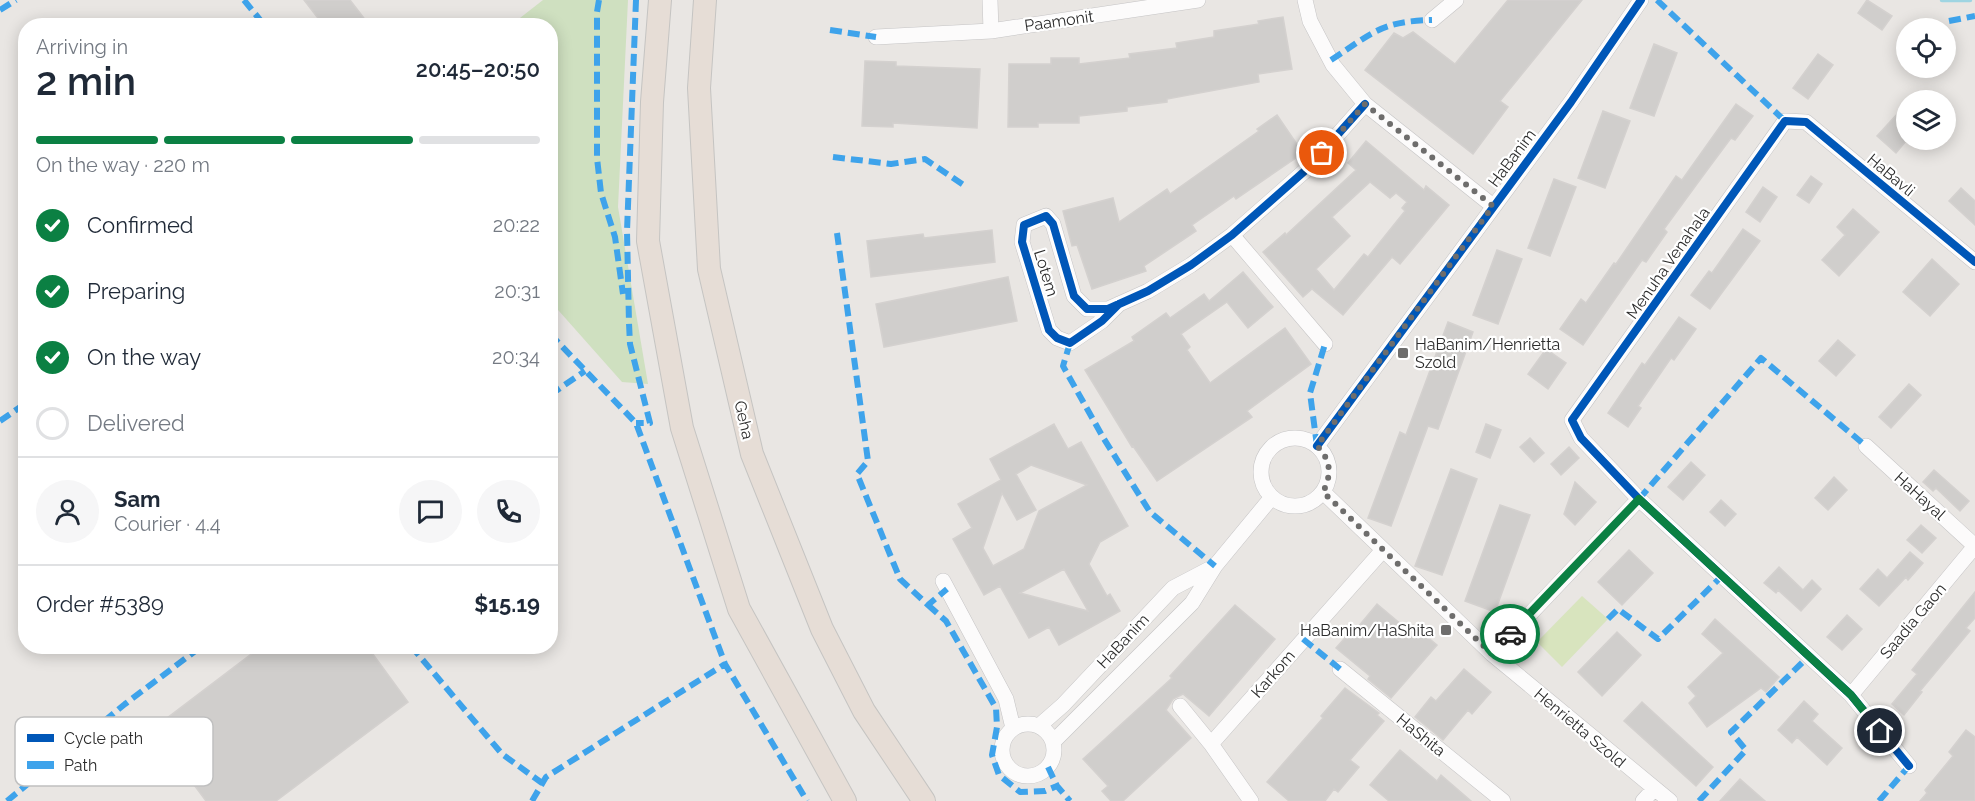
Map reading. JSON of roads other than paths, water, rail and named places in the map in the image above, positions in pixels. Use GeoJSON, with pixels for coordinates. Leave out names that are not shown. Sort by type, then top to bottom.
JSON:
{"type":"FeatureCollection","features":[{"type":"Feature","properties":{"kind":"highway"},"geometry":{"type":"LineString","coordinates":[[660,0],[652,102],[648,241],[682,428],[739,609],[845,801]]}},
{"type":"Feature","properties":{"kind":"highway","name":"Geha"},"geometry":{"type":"LineString","coordinates":[[705,0],[699,88],[709,270],[752,454],[822,629],[864,711],[924,801]]}},
{"type":"Feature","properties":{"kind":"street"},"geometry":{"type":"LineString","coordinates":[[990,0],[991,31]]}},
{"type":"Feature","properties":{"kind":"street","name":"Paamonit"},"geometry":{"type":"LineString","coordinates":[[876,37],[991,31],[1198,0]]}},
{"type":"Feature","properties":{"kind":"street"},"geometry":{"type":"LineString","coordinates":[[1305,0],[1310,21],[1333,65],[1365,104],[1493,206]]}},
{"type":"Feature","properties":{"kind":"street"},"geometry":{"type":"LineString","coordinates":[[1432,20],[1456,0]]}},
{"type":"Feature","properties":{"kind":"street","name":"HaBanim"},"geometry":{"type":"LineString","coordinates":[[1317,446],[1571,102],[1641,0]]}},
{"type":"Feature","properties":{"kind":"street","name":"Lotem"},"geometry":{"type":"LineString","coordinates":[[1119,304],[1102,321],[1070,343],[1057,338],[1049,330],[1022,242],[1024,225],[1046,216],[1053,224],[1074,296],[1087,309],[1108,309],[1119,304],[1148,291],[1191,265],[1232,235],[1307,169],[1365,104]]}},
{"type":"Feature","properties":{"kind":"street","name":"HaBavli"},"geometry":{"type":"LineString","coordinates":[[1785,121],[1806,122],[1975,262]]}},
{"type":"Feature","properties":{"kind":"street","name":"Menuha Venahala"},"geometry":{"type":"LineString","coordinates":[[1639,499],[1581,438],[1572,420],[1785,121]]}},
{"type":"Feature","properties":{"kind":"street"},"geometry":{"type":"LineString","coordinates":[[1232,235],[1325,344]]}},
{"type":"Feature","properties":{"kind":"street"},"geometry":{"type":"LineString","coordinates":[[1296,438],[1307,440],[1317,446],[1324,453],[1330,473],[1323,492],[1315,500],[1305,505],[1282,504],[1265,488],[1262,465],[1266,454],[1284,440],[1296,438]]}},
{"type":"Feature","properties":{"kind":"street","name":"HaHayal"},"geometry":{"type":"LineString","coordinates":[[1866,446],[1975,546]]}},
{"type":"Feature","properties":{"kind":"street"},"geometry":{"type":"LineString","coordinates":[[1323,492],[1492,654],[1639,499],[1851,695],[1909,766]]}},
{"type":"Feature","properties":{"kind":"street","name":"HaBanim"},"geometry":{"type":"LineString","coordinates":[[1053,742],[1192,603],[1215,566],[1272,497]]}},
{"type":"Feature","properties":{"kind":"street","name":"Saadia Gaon"},"geometry":{"type":"LineString","coordinates":[[1851,695],[1975,546]]}},
{"type":"Feature","properties":{"kind":"street","name":"Karkom"},"geometry":{"type":"LineString","coordinates":[[1211,744],[1383,550]]}},
{"type":"Feature","properties":{"kind":"street","name":"HaBanim"},"geometry":{"type":"LineString","coordinates":[[1039,726],[1063,705],[1173,588],[1215,566]]}},
{"type":"Feature","properties":{"kind":"street"},"geometry":{"type":"LineString","coordinates":[[943,581],[1005,699],[1013,728]]}},
{"type":"Feature","properties":{"kind":"street","name":"Henrietta Szold"},"geometry":{"type":"LineString","coordinates":[[1492,654],[1670,801]]}},
{"type":"Feature","properties":{"kind":"street","name":"HaShita"},"geometry":{"type":"LineString","coordinates":[[1340,669],[1498,800]]}},
{"type":"Feature","properties":{"kind":"street"},"geometry":{"type":"LineString","coordinates":[[1180,706],[1211,744],[1251,801]]}},
{"type":"Feature","properties":{"kind":"street"},"geometry":{"type":"LineString","coordinates":[[1022,724],[1039,726],[1045,730],[1053,742],[1052,759],[1041,772],[1033,775],[1015,772],[1004,759],[1003,742],[1013,728],[1022,724]]}},
{"type":"Feature","properties":{"kind":"street"},"geometry":{"type":"LineString","coordinates":[[1642,801],[1654,789]]}},
{"type":"Feature","properties":{"kind":"waterway"},"geometry":{"type":"LineString","coordinates":[[1942,0],[1970,0]]}},
{"type":"Feature","properties":{"kind":"place","name":"HaBanim/Henrietta Szold"},"geometry":{"type":"Point","coordinates":[1403,353]}},
{"type":"Feature","properties":{"kind":"place","name":"HaBanim/HaShita"},"geometry":{"type":"Point","coordinates":[1446,630]}}]}
